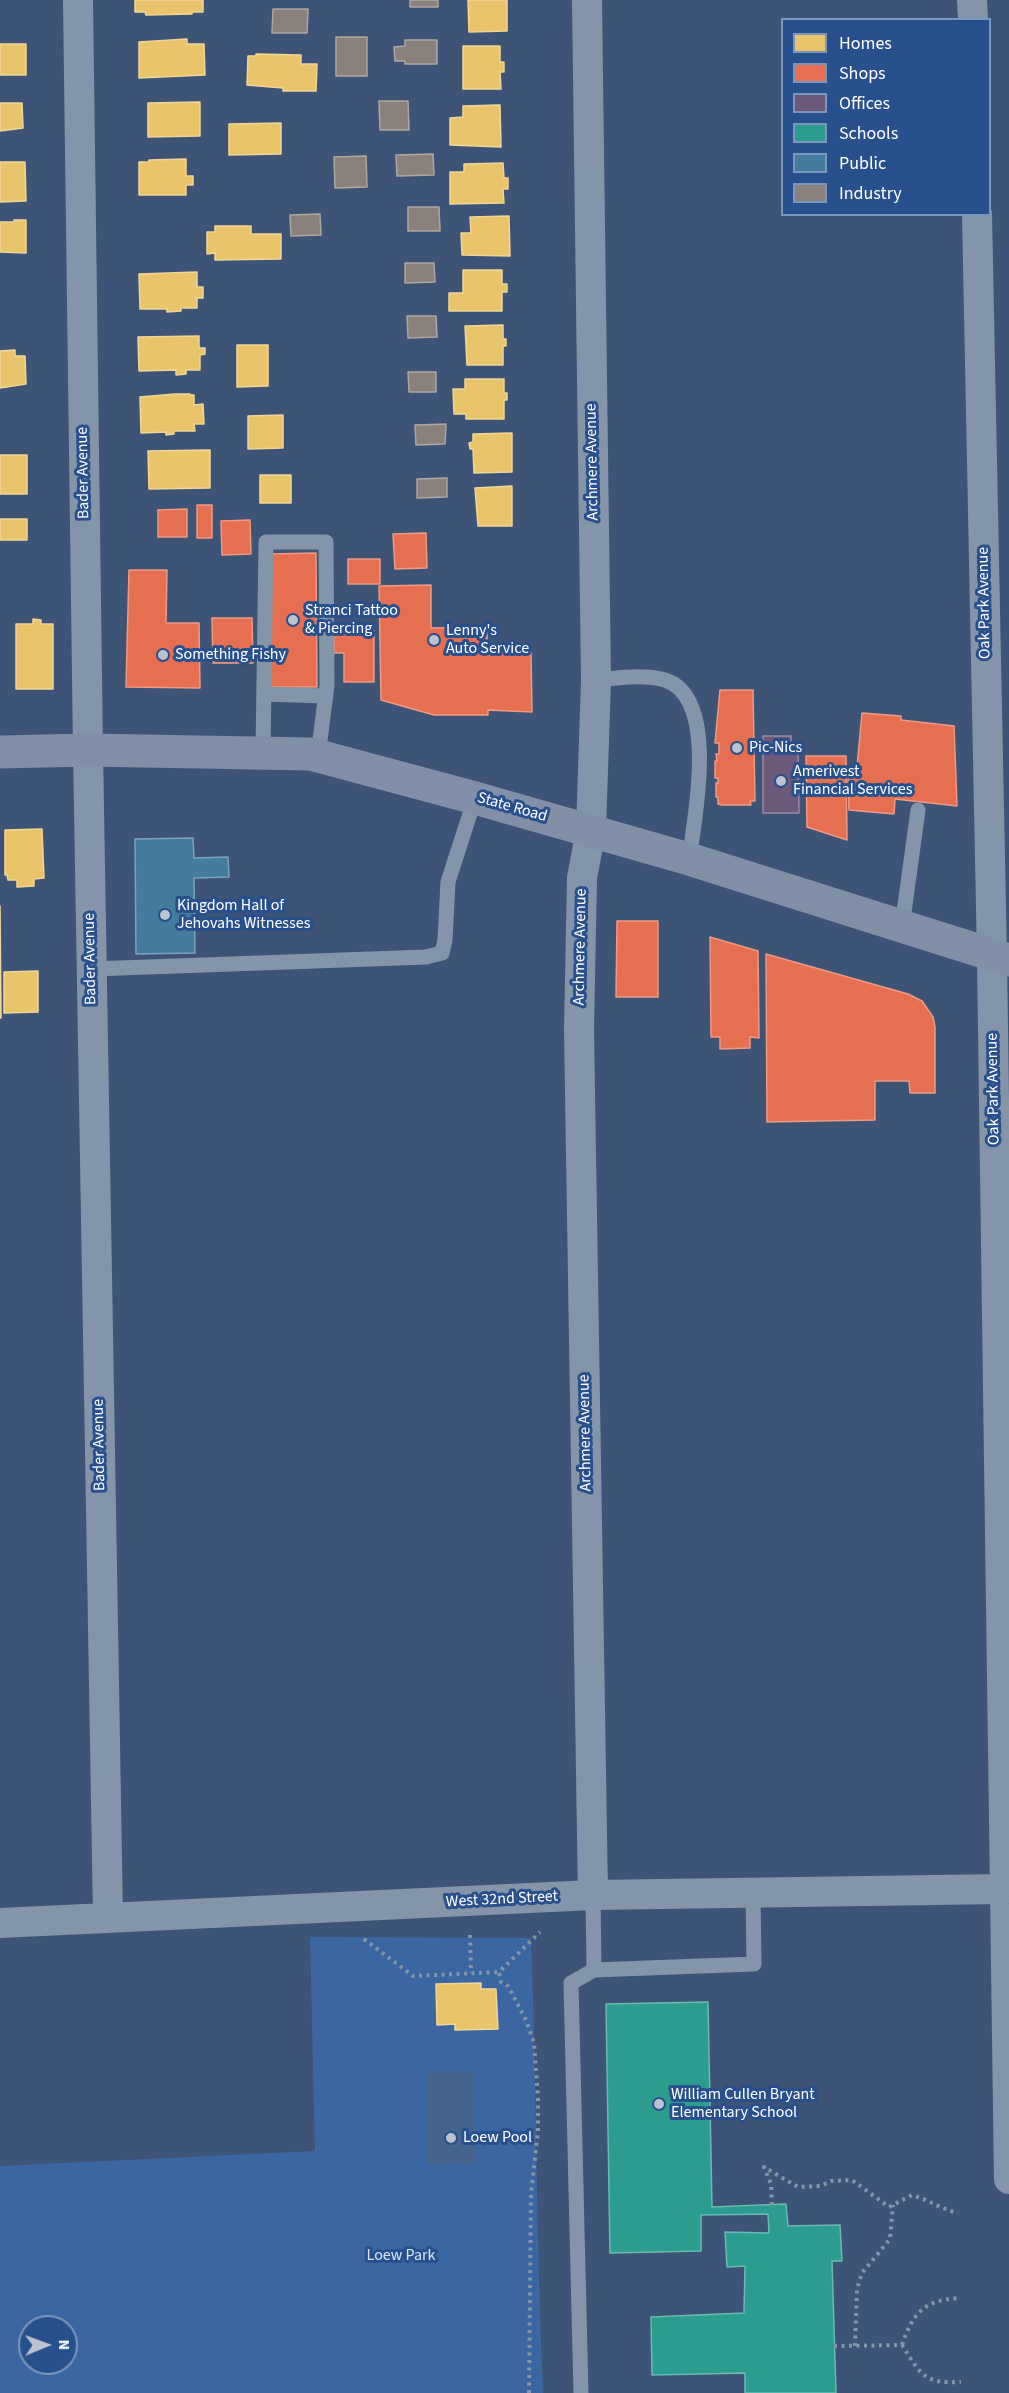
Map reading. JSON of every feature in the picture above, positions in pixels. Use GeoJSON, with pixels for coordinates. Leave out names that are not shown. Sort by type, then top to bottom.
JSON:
{"type":"FeatureCollection","features":[{"type":"Feature","properties":{"kind":"main road","name":"State Road"},"geometry":{"type":"LineString","coordinates":[[0,752],[88,750],[318,756],[591,830],[1001,958]]}},
{"type":"Feature","properties":{"kind":"street","name":"Bader Avenue"},"geometry":{"type":"LineString","coordinates":[[78,0],[108,1918]]}},
{"type":"Feature","properties":{"kind":"street","name":"Archmere Avenue"},"geometry":{"type":"LineString","coordinates":[[587,0],[596,680],[591,830],[582,878],[579,1030],[593,1895]]}},
{"type":"Feature","properties":{"kind":"street"},"geometry":{"type":"LineString","coordinates":[[972,0],[973,18]]}},
{"type":"Feature","properties":{"kind":"street","name":"Oak Park Avenue"},"geometry":{"type":"LineString","coordinates":[[977,216],[1001,958],[1004,1889],[1009,2179]]}},
{"type":"Feature","properties":{"kind":"street","name":"West 32nd Street"},"geometry":{"type":"LineString","coordinates":[[0,1923],[593,1895],[1004,1889]]}},
{"type":"Feature","properties":{"kind":"lane"},"geometry":{"type":"LineString","coordinates":[[263,753],[266,542],[326,542],[326,696],[318,756]]}},
{"type":"Feature","properties":{"kind":"lane"},"geometry":{"type":"LineString","coordinates":[[596,680],[646,676],[667,681],[682,691],[694,712],[700,754],[689,859]]}},
{"type":"Feature","properties":{"kind":"lane"},"geometry":{"type":"LineString","coordinates":[[264,694],[326,696]]}},
{"type":"Feature","properties":{"kind":"lane"},"geometry":{"type":"LineString","coordinates":[[92,969],[426,957],[442,953],[448,882],[475,798]]}},
{"type":"Feature","properties":{"kind":"lane"},"geometry":{"type":"LineString","coordinates":[[902,927],[918,810]]}},
{"type":"Feature","properties":{"kind":"lane"},"geometry":{"type":"LineString","coordinates":[[581,2393],[571,1983],[594,1970],[754,1964],[753,1893]]}},
{"type":"Feature","properties":{"kind":"lane"},"geometry":{"type":"LineString","coordinates":[[593,1895],[594,1970]]}},
{"type":"Feature","properties":{"kind":"path"},"geometry":{"type":"LineString","coordinates":[[364,1939],[413,1976],[499,1972],[540,1932]]}},
{"type":"Feature","properties":{"kind":"path"},"geometry":{"type":"LineString","coordinates":[[470,1935],[471,1973]]}},
{"type":"Feature","properties":{"kind":"path"},"geometry":{"type":"LineString","coordinates":[[499,1972],[501,1982],[508,1986],[526,2020],[535,2052],[538,2131],[531,2194],[529,2393]]}},
{"type":"Feature","properties":{"kind":"path"},"geometry":{"type":"LineString","coordinates":[[772,2205],[771,2184],[764,2167],[798,2187],[821,2186],[831,2181],[852,2180],[889,2206],[912,2195],[930,2201],[941,2209],[958,2213]]}},
{"type":"Feature","properties":{"kind":"path"},"geometry":{"type":"LineString","coordinates":[[855,2346],[857,2289],[862,2273],[890,2239],[893,2205]]}},
{"type":"Feature","properties":{"kind":"path"},"geometry":{"type":"LineString","coordinates":[[903,2345],[918,2312],[929,2304],[959,2298]]}},
{"type":"Feature","properties":{"kind":"path"},"geometry":{"type":"LineString","coordinates":[[834,2346],[903,2345]]}},
{"type":"Feature","properties":{"kind":"path"},"geometry":{"type":"LineString","coordinates":[[903,2345],[927,2378],[935,2382],[961,2382]]}},
{"type":"Feature","properties":{"kind":"green space","name":"Loew Park"},"geometry":{"type":"Polygon","coordinates":[[[310,1937],[531,1938],[543,2393],[0,2393],[0,2166],[315,2151],[310,1937]]]}},
{"type":"Feature","properties":{"kind":"shaded area","name":"Loew Pool"},"geometry":{"type":"Polygon","coordinates":[[[427,2072],[474,2072],[475,2164],[428,2165],[427,2072]]]}},
{"type":"Feature","properties":{"kind":"building: Homes"},"geometry":{"type":"Polygon","coordinates":[[[135,0],[203,0],[203,12],[146,15],[145,12],[135,12],[135,0]]]}},
{"type":"Feature","properties":{"kind":"building: Homes"},"geometry":{"type":"Polygon","coordinates":[[[468,0],[507,0],[507,31],[469,32],[468,0]]]}},
{"type":"Feature","properties":{"kind":"building: Homes"},"geometry":{"type":"Polygon","coordinates":[[[187,39],[187,44],[204,44],[205,75],[139,78],[139,42],[187,39]]]}},
{"type":"Feature","properties":{"kind":"building: Homes"},"geometry":{"type":"Polygon","coordinates":[[[0,44],[26,44],[26,75],[0,75],[0,44]]]}},
{"type":"Feature","properties":{"kind":"building: Homes"},"geometry":{"type":"Polygon","coordinates":[[[463,46],[500,46],[500,62],[504,62],[504,72],[500,72],[501,89],[463,89],[463,46]]]}},
{"type":"Feature","properties":{"kind":"building: Homes"},"geometry":{"type":"Polygon","coordinates":[[[256,54],[301,55],[301,64],[317,64],[316,91],[283,91],[283,88],[247,85],[248,56],[256,56],[256,54]]]}},
{"type":"Feature","properties":{"kind":"building: Homes"},"geometry":{"type":"Polygon","coordinates":[[[200,102],[200,136],[148,137],[148,103],[200,102]]]}},
{"type":"Feature","properties":{"kind":"building: Homes"},"geometry":{"type":"Polygon","coordinates":[[[0,103],[22,103],[23,128],[0,131],[0,103]]]}},
{"type":"Feature","properties":{"kind":"building: Homes"},"geometry":{"type":"Polygon","coordinates":[[[500,105],[501,147],[450,145],[450,118],[463,117],[463,106],[500,105]]]}},
{"type":"Feature","properties":{"kind":"building: Homes"},"geometry":{"type":"Polygon","coordinates":[[[281,123],[281,154],[229,155],[229,124],[281,123]]]}},
{"type":"Feature","properties":{"kind":"building: Homes"},"geometry":{"type":"Polygon","coordinates":[[[186,159],[186,176],[193,176],[193,185],[186,185],[186,195],[139,195],[139,162],[186,159]]]}},
{"type":"Feature","properties":{"kind":"building: Homes"},"geometry":{"type":"Polygon","coordinates":[[[0,162],[25,162],[26,201],[0,202],[0,162]]]}},
{"type":"Feature","properties":{"kind":"building: Homes"},"geometry":{"type":"Polygon","coordinates":[[[503,163],[504,178],[508,178],[508,189],[503,189],[504,203],[450,204],[450,172],[464,172],[464,164],[503,163]]]}},
{"type":"Feature","properties":{"kind":"building: Homes"},"geometry":{"type":"Polygon","coordinates":[[[509,216],[510,256],[462,255],[461,233],[471,233],[470,217],[509,216]]]}},
{"type":"Feature","properties":{"kind":"building: Homes"},"geometry":{"type":"Polygon","coordinates":[[[14,220],[26,220],[26,253],[0,252],[0,222],[14,222],[14,220]]]}},
{"type":"Feature","properties":{"kind":"building: Homes"},"geometry":{"type":"Polygon","coordinates":[[[215,226],[251,226],[251,234],[281,234],[281,259],[215,260],[215,253],[207,254],[207,232],[215,232],[215,226]]]}},
{"type":"Feature","properties":{"kind":"building: Homes"},"geometry":{"type":"Polygon","coordinates":[[[463,270],[502,270],[502,284],[507,284],[507,292],[502,292],[502,311],[449,311],[449,293],[463,293],[463,270]]]}},
{"type":"Feature","properties":{"kind":"building: Homes"},"geometry":{"type":"Polygon","coordinates":[[[197,272],[197,287],[203,287],[203,298],[197,298],[197,308],[181,308],[181,311],[167,312],[167,309],[140,309],[139,274],[197,272]]]}},
{"type":"Feature","properties":{"kind":"building: Homes"},"geometry":{"type":"Polygon","coordinates":[[[503,325],[503,339],[506,339],[506,346],[503,346],[503,365],[467,365],[465,326],[503,325]]]}},
{"type":"Feature","properties":{"kind":"building: Homes"},"geometry":{"type":"Polygon","coordinates":[[[199,336],[199,348],[205,348],[205,354],[200,355],[200,370],[186,370],[186,374],[176,375],[176,370],[139,371],[138,337],[199,336]]]}},
{"type":"Feature","properties":{"kind":"building: Homes"},"geometry":{"type":"Polygon","coordinates":[[[237,345],[268,345],[268,386],[237,387],[237,345]]]}},
{"type":"Feature","properties":{"kind":"building: Homes"},"geometry":{"type":"Polygon","coordinates":[[[15,350],[15,356],[25,356],[26,384],[0,388],[0,351],[15,350]]]}},
{"type":"Feature","properties":{"kind":"building: Homes"},"geometry":{"type":"Polygon","coordinates":[[[465,379],[504,379],[504,393],[507,393],[507,400],[504,400],[504,419],[466,419],[466,414],[454,414],[453,389],[465,389],[465,379]]]}},
{"type":"Feature","properties":{"kind":"building: Homes"},"geometry":{"type":"Polygon","coordinates":[[[194,395],[194,405],[203,404],[204,424],[194,424],[195,431],[174,431],[174,434],[141,433],[140,397],[194,395]]]}},
{"type":"Feature","properties":{"kind":"building: Homes"},"geometry":{"type":"Polygon","coordinates":[[[283,415],[283,448],[248,449],[248,416],[283,415]]]}},
{"type":"Feature","properties":{"kind":"building: Homes"},"geometry":{"type":"Polygon","coordinates":[[[512,433],[512,472],[474,473],[473,449],[470,449],[469,443],[473,442],[473,434],[512,433]]]}},
{"type":"Feature","properties":{"kind":"building: Homes"},"geometry":{"type":"Polygon","coordinates":[[[210,450],[210,488],[149,489],[148,451],[210,450]]]}},
{"type":"Feature","properties":{"kind":"building: Homes"},"geometry":{"type":"Polygon","coordinates":[[[0,455],[27,455],[27,494],[0,494],[0,455]]]}},
{"type":"Feature","properties":{"kind":"building: Homes"},"geometry":{"type":"Polygon","coordinates":[[[260,475],[291,475],[291,503],[260,503],[260,475]]]}},
{"type":"Feature","properties":{"kind":"building: Homes"},"geometry":{"type":"Polygon","coordinates":[[[512,486],[512,526],[478,526],[475,488],[512,486]]]}},
{"type":"Feature","properties":{"kind":"building: Homes"},"geometry":{"type":"Polygon","coordinates":[[[0,519],[27,519],[27,540],[0,540],[0,519]]]}},
{"type":"Feature","properties":{"kind":"building: Homes"},"geometry":{"type":"Polygon","coordinates":[[[33,619],[41,620],[41,624],[53,624],[53,689],[16,689],[16,624],[33,624],[33,619]]]}},
{"type":"Feature","properties":{"kind":"building: Homes"},"geometry":{"type":"Polygon","coordinates":[[[42,829],[44,878],[34,879],[34,886],[17,887],[17,880],[8,880],[5,875],[5,830],[42,829]]]}},
{"type":"Feature","properties":{"kind":"building: Homes"},"geometry":{"type":"Polygon","coordinates":[[[0,906],[1,1018],[0,1018],[0,906]]]}},
{"type":"Feature","properties":{"kind":"building: Homes"},"geometry":{"type":"Polygon","coordinates":[[[38,971],[38,1012],[4,1013],[4,972],[38,971]]]}},
{"type":"Feature","properties":{"kind":"building: Homes"},"geometry":{"type":"Polygon","coordinates":[[[481,1983],[481,1989],[496,1989],[498,2029],[455,2030],[455,2024],[437,2025],[436,1984],[481,1983]]]}},
{"type":"Feature","properties":{"kind":"building: Shops"},"geometry":{"type":"Polygon","coordinates":[[[197,505],[212,505],[212,538],[197,538],[197,505]]]}},
{"type":"Feature","properties":{"kind":"building: Shops"},"geometry":{"type":"Polygon","coordinates":[[[187,509],[187,537],[158,537],[158,510],[187,509]]]}},
{"type":"Feature","properties":{"kind":"building: Shops"},"geometry":{"type":"Polygon","coordinates":[[[250,520],[251,554],[222,555],[221,521],[250,520]]]}},
{"type":"Feature","properties":{"kind":"building: Shops"},"geometry":{"type":"Polygon","coordinates":[[[426,533],[427,568],[395,569],[393,534],[426,533]]]}},
{"type":"Feature","properties":{"kind":"building: Shops","name":"Stranci Tattoo & Piercing"},"geometry":{"type":"Polygon","coordinates":[[[316,553],[317,687],[270,687],[269,554],[316,553]]]}},
{"type":"Feature","properties":{"kind":"building: Shops"},"geometry":{"type":"Polygon","coordinates":[[[348,559],[380,559],[380,584],[348,584],[348,559]]]}},
{"type":"Feature","properties":{"kind":"building: Shops","name":"Something Fishy"},"geometry":{"type":"Polygon","coordinates":[[[129,570],[167,570],[166,623],[199,623],[200,688],[126,687],[129,570]]]}},
{"type":"Feature","properties":{"kind":"building: Shops","name":"Lenny's Auto Service"},"geometry":{"type":"Polygon","coordinates":[[[431,585],[431,628],[487,627],[487,653],[531,652],[532,712],[488,710],[488,715],[434,715],[381,700],[379,586],[431,585]]]}},
{"type":"Feature","properties":{"kind":"building: Shops"},"geometry":{"type":"Polygon","coordinates":[[[212,618],[252,618],[253,663],[213,663],[212,618]]]}},
{"type":"Feature","properties":{"kind":"building: Shops"},"geometry":{"type":"Polygon","coordinates":[[[334,631],[374,631],[374,682],[344,682],[344,653],[334,653],[334,631]]]}},
{"type":"Feature","properties":{"kind":"building: Shops","name":"Pic-Nics"},"geometry":{"type":"Polygon","coordinates":[[[720,690],[753,690],[755,801],[750,801],[751,805],[722,805],[718,804],[718,797],[716,797],[718,778],[715,778],[715,761],[717,761],[716,754],[719,754],[719,743],[715,743],[720,690]]]}},
{"type":"Feature","properties":{"kind":"building: Shops"},"geometry":{"type":"Polygon","coordinates":[[[862,713],[901,716],[901,720],[954,726],[957,806],[895,799],[894,814],[849,810],[848,777],[856,778],[862,713]]]}},
{"type":"Feature","properties":{"kind":"building: Shops"},"geometry":{"type":"Polygon","coordinates":[[[806,756],[846,756],[847,840],[807,827],[806,756]]]}},
{"type":"Feature","properties":{"kind":"building: Shops"},"geometry":{"type":"Polygon","coordinates":[[[617,921],[658,921],[658,997],[616,997],[617,921]]]}},
{"type":"Feature","properties":{"kind":"building: Shops"},"geometry":{"type":"Polygon","coordinates":[[[710,937],[758,951],[759,1038],[750,1037],[750,1048],[720,1049],[720,1037],[711,1037],[710,937]]]}},
{"type":"Feature","properties":{"kind":"building: Shops"},"geometry":{"type":"Polygon","coordinates":[[[766,954],[908,994],[922,1001],[933,1017],[935,1027],[935,1093],[910,1093],[909,1081],[875,1081],[875,1120],[767,1122],[766,954]]]}},
{"type":"Feature","properties":{"kind":"building: Offices","name":"Amerivest Financial Services"},"geometry":{"type":"Polygon","coordinates":[[[763,736],[791,736],[791,749],[798,749],[799,813],[763,813],[763,736]]]}},
{"type":"Feature","properties":{"kind":"building: Schools","name":"William Cullen Bryant Elementary School"},"geometry":{"type":"Polygon","coordinates":[[[708,2002],[712,2207],[786,2204],[788,2226],[840,2225],[842,2261],[832,2261],[836,2393],[745,2393],[745,2373],[652,2375],[651,2317],[744,2313],[745,2266],[727,2267],[725,2232],[769,2233],[768,2214],[701,2215],[701,2251],[610,2253],[606,2004],[708,2002]]]}},
{"type":"Feature","properties":{"kind":"building: Public","name":"Kingdom Hall of Jehovahs Witnesses"},"geometry":{"type":"Polygon","coordinates":[[[193,838],[194,858],[228,857],[229,877],[194,878],[195,953],[136,954],[135,839],[193,838]]]}},
{"type":"Feature","properties":{"kind":"building: Industry"},"geometry":{"type":"Polygon","coordinates":[[[410,0],[438,0],[438,7],[410,7],[410,0]]]}},
{"type":"Feature","properties":{"kind":"building: Industry"},"geometry":{"type":"Polygon","coordinates":[[[273,9],[308,9],[307,33],[272,33],[273,9]]]}},
{"type":"Feature","properties":{"kind":"building: Industry"},"geometry":{"type":"Polygon","coordinates":[[[336,37],[367,37],[367,76],[336,76],[336,37]]]}},
{"type":"Feature","properties":{"kind":"building: Industry"},"geometry":{"type":"Polygon","coordinates":[[[405,40],[437,40],[437,64],[405,64],[405,61],[395,61],[394,47],[405,46],[405,40]]]}},
{"type":"Feature","properties":{"kind":"building: Industry"},"geometry":{"type":"Polygon","coordinates":[[[379,101],[408,101],[409,130],[380,130],[379,101]]]}},
{"type":"Feature","properties":{"kind":"building: Industry"},"geometry":{"type":"Polygon","coordinates":[[[433,154],[434,175],[397,176],[396,155],[433,154]]]}},
{"type":"Feature","properties":{"kind":"building: Industry"},"geometry":{"type":"Polygon","coordinates":[[[366,156],[367,187],[335,188],[334,157],[366,156]]]}},
{"type":"Feature","properties":{"kind":"building: Industry"},"geometry":{"type":"Polygon","coordinates":[[[408,207],[439,207],[440,231],[408,231],[408,207]]]}},
{"type":"Feature","properties":{"kind":"building: Industry"},"geometry":{"type":"Polygon","coordinates":[[[320,214],[321,235],[291,236],[290,215],[320,214]]]}},
{"type":"Feature","properties":{"kind":"building: Industry"},"geometry":{"type":"Polygon","coordinates":[[[405,263],[434,263],[435,282],[405,283],[405,263]]]}},
{"type":"Feature","properties":{"kind":"building: Industry"},"geometry":{"type":"Polygon","coordinates":[[[407,316],[436,316],[437,337],[408,338],[407,316]]]}},
{"type":"Feature","properties":{"kind":"building: Industry"},"geometry":{"type":"Polygon","coordinates":[[[408,372],[436,372],[436,392],[409,392],[408,372]]]}},
{"type":"Feature","properties":{"kind":"building: Industry"},"geometry":{"type":"Polygon","coordinates":[[[446,424],[445,444],[416,445],[415,425],[446,424]]]}},
{"type":"Feature","properties":{"kind":"building: Industry"},"geometry":{"type":"Polygon","coordinates":[[[447,478],[447,497],[417,498],[417,479],[447,478]]]}},
{"type":"Feature","properties":{"kind":"place","name":"Stranci Tattoo & Piercing"},"geometry":{"type":"Point","coordinates":[293,620]}},
{"type":"Feature","properties":{"kind":"place","name":"Lenny's Auto Service"},"geometry":{"type":"Point","coordinates":[434,640]}},
{"type":"Feature","properties":{"kind":"place","name":"Something Fishy"},"geometry":{"type":"Point","coordinates":[163,655]}},
{"type":"Feature","properties":{"kind":"place","name":"Pic-Nics"},"geometry":{"type":"Point","coordinates":[737,748]}},
{"type":"Feature","properties":{"kind":"place","name":"Amerivest Financial Services"},"geometry":{"type":"Point","coordinates":[781,781]}},
{"type":"Feature","properties":{"kind":"place","name":"Kingdom Hall of Jehovahs Witnesses"},"geometry":{"type":"Point","coordinates":[165,915]}},
{"type":"Feature","properties":{"kind":"place","name":"William Cullen Bryant Elementary School"},"geometry":{"type":"Point","coordinates":[659,2104]}},
{"type":"Feature","properties":{"kind":"place","name":"Loew Pool"},"geometry":{"type":"Point","coordinates":[451,2138]}}]}
